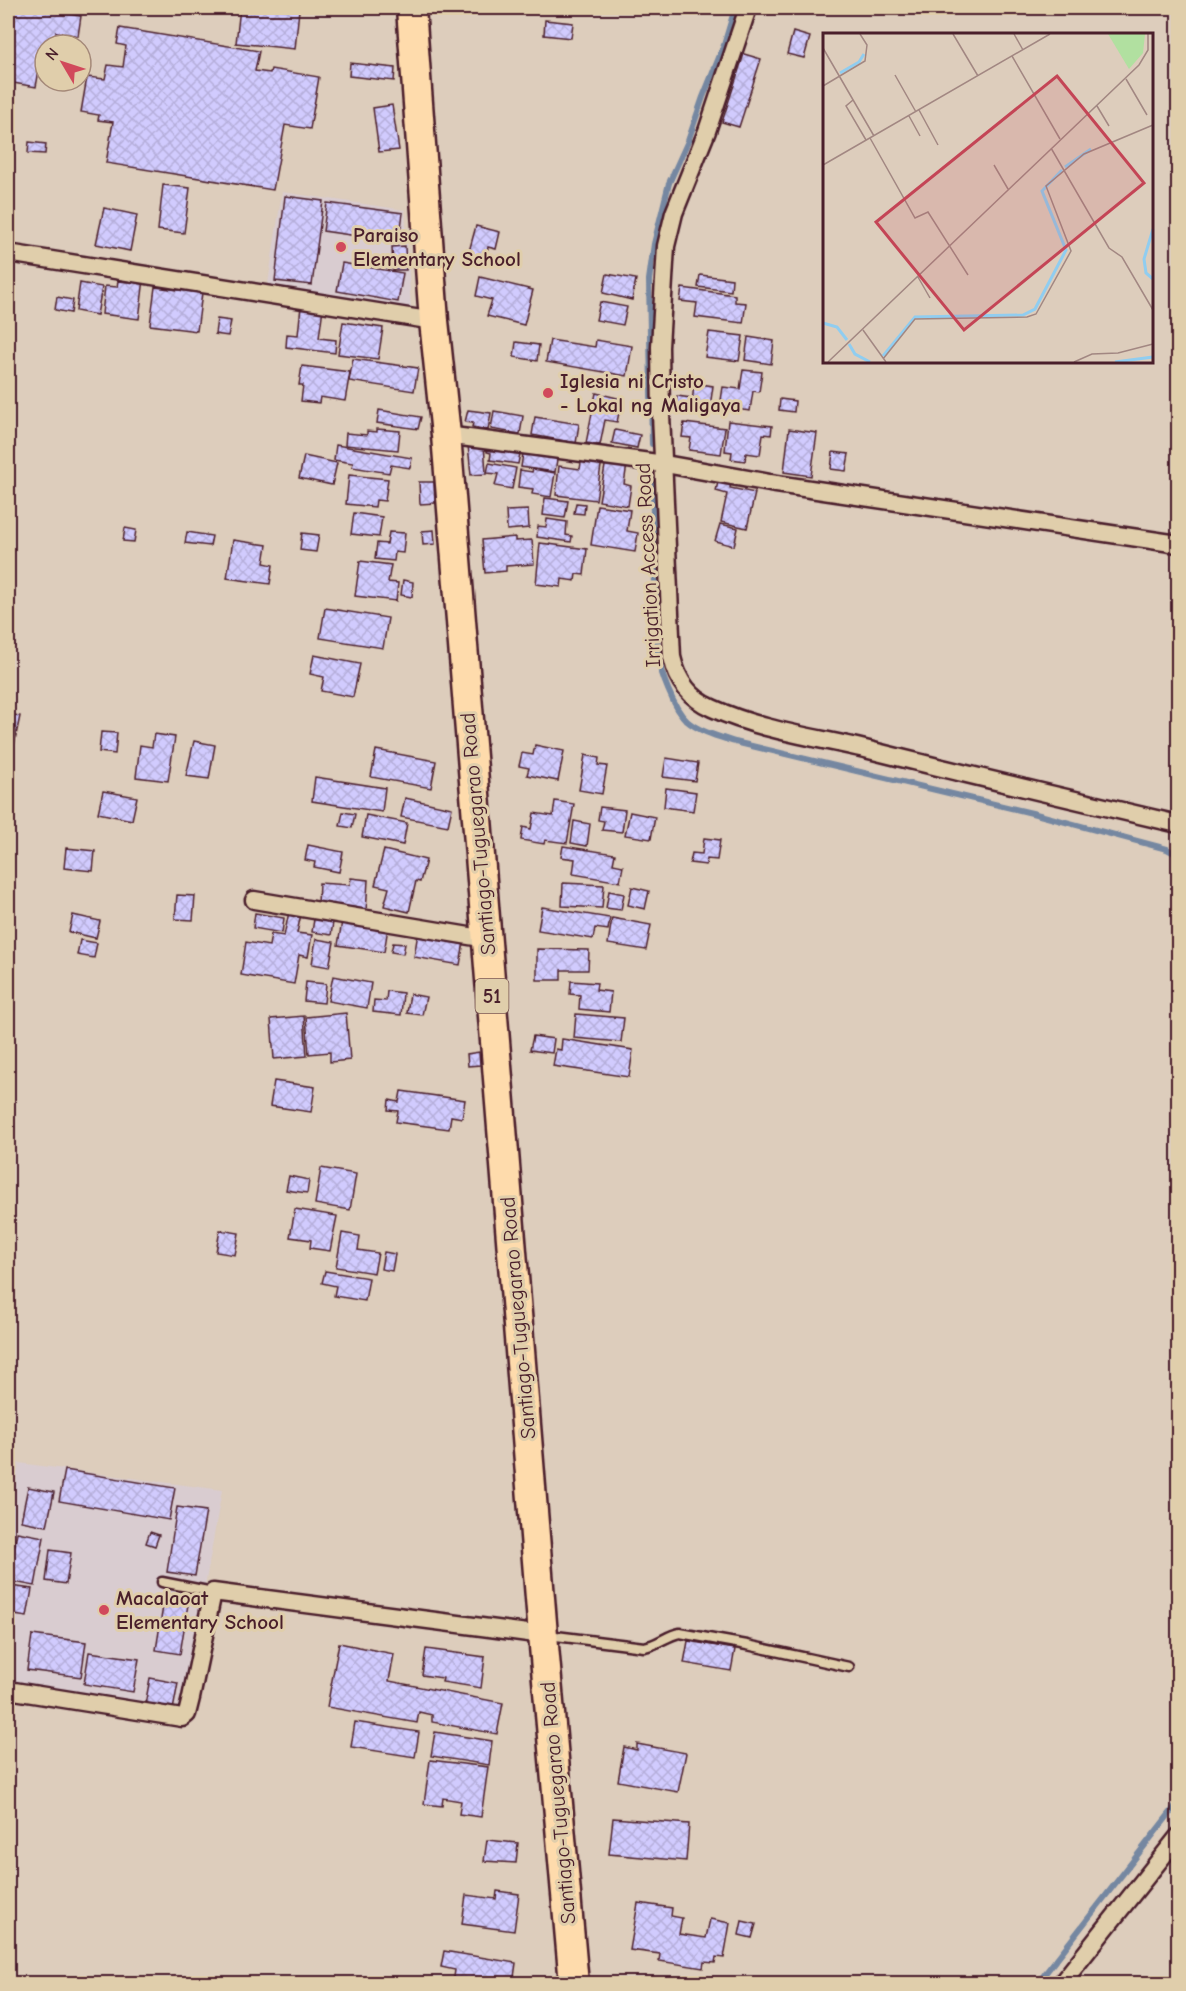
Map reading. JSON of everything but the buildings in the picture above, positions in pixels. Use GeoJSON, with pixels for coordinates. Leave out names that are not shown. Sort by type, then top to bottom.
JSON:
{"type":"FeatureCollection","features":[{"type":"Feature","properties":{"kind":"highway","name":"Santiago-Tuguegarao Road"},"geometry":{"type":"LineString","coordinates":[[411,8],[434,321],[446,435],[543,1635],[574,1983]]}},
{"type":"Feature","properties":{"kind":"street","name":"Irrigation Access Road"},"geometry":{"type":"LineString","coordinates":[[748,8],[707,131],[674,213],[666,246],[660,347],[661,414],[672,657],[676,674],[689,694],[710,708],[772,729],[1179,824]]}},
{"type":"Feature","properties":{"kind":"street"},"geometry":{"type":"LineString","coordinates":[[8,253],[434,321]]}},
{"type":"Feature","properties":{"kind":"street"},"geometry":{"type":"LineString","coordinates":[[446,435],[665,464],[770,483],[1179,544]]}},
{"type":"Feature","properties":{"kind":"street"},"geometry":{"type":"LineString","coordinates":[[254,900],[487,939]]}},
{"type":"Feature","properties":{"kind":"street"},"geometry":{"type":"LineString","coordinates":[[8,1690],[182,1718],[187,1714],[191,1698],[213,1592],[543,1635]]}},
{"type":"Feature","properties":{"kind":"street"},"geometry":{"type":"LineString","coordinates":[[1061,1983],[1179,1837]]}},
{"type":"Feature","properties":{"kind":"lane"},"geometry":{"type":"LineString","coordinates":[[162,1582],[213,1592]]}},
{"type":"Feature","properties":{"kind":"lane"},"geometry":{"type":"LineString","coordinates":[[543,1635],[644,1647],[656,1644],[672,1634],[680,1633],[849,1667]]}},
{"type":"Feature","properties":{"kind":"shaded area","name":"Paraiso Elementary School"},"geometry":{"type":"Polygon","coordinates":[[[282,192],[405,210],[411,310],[268,284],[282,192]]]}},
{"type":"Feature","properties":{"kind":"shaded area","name":"Macalaoat Elementary School"},"geometry":{"type":"Polygon","coordinates":[[[19,1463],[222,1490],[182,1716],[8,1687],[8,1534],[19,1463]]]}},
{"type":"Feature","properties":{"kind":"waterway"},"geometry":{"type":"LineString","coordinates":[[652,444],[649,280],[654,244],[669,183],[688,141],[724,45],[735,8]]}},
{"type":"Feature","properties":{"kind":"waterway"},"geometry":{"type":"LineString","coordinates":[[652,479],[657,655],[672,699],[682,715],[692,725],[735,742],[1032,813],[1167,849],[1178,855]]}},
{"type":"Feature","properties":{"kind":"waterway"},"geometry":{"type":"LineString","coordinates":[[1037,1984],[1178,1803]]}},
{"type":"Feature","properties":{"kind":"place","name":"Paraiso Elementary School"},"geometry":{"type":"Point","coordinates":[341,247]}},
{"type":"Feature","properties":{"kind":"place","name":"Iglesia ni Cristo - Lokal ng Maligaya"},"geometry":{"type":"Point","coordinates":[548,393]}},
{"type":"Feature","properties":{"kind":"place","name":"Macalaoat Elementary School"},"geometry":{"type":"Point","coordinates":[104,1610]}}]}
